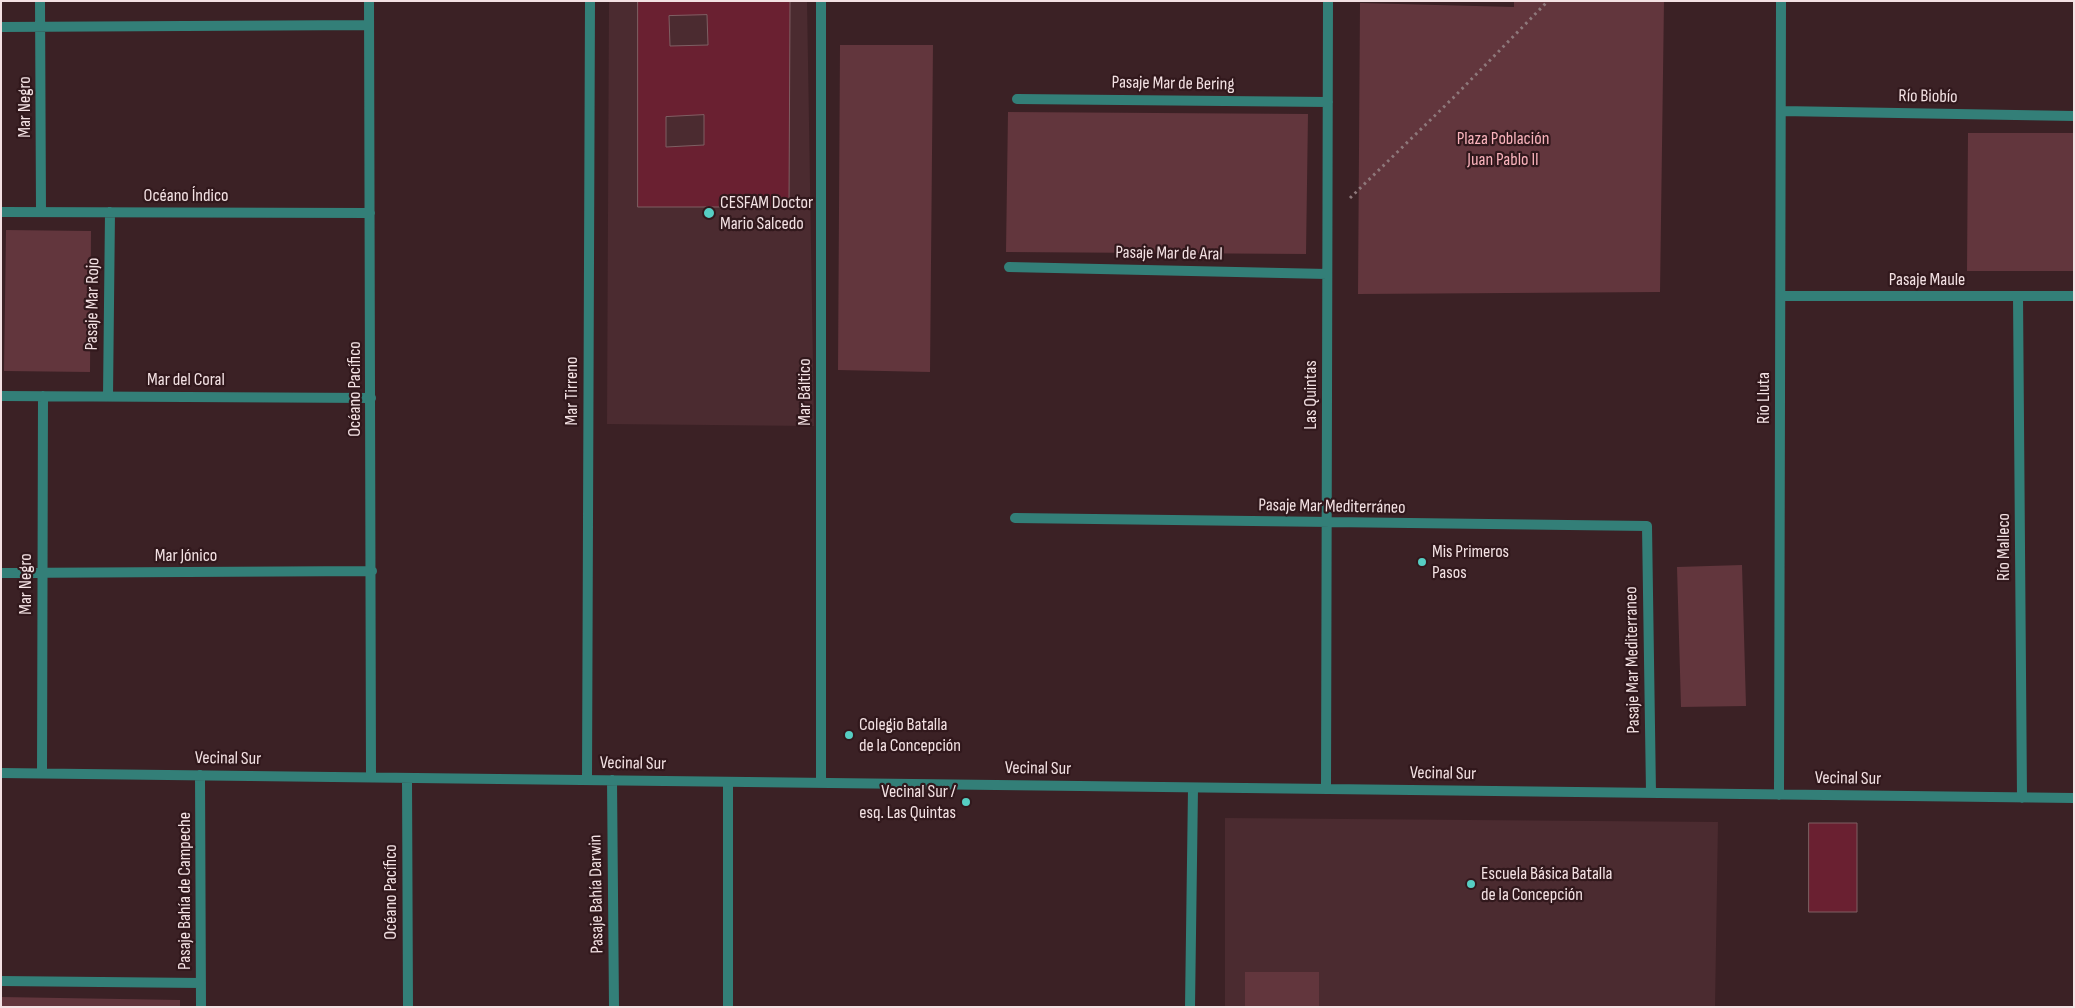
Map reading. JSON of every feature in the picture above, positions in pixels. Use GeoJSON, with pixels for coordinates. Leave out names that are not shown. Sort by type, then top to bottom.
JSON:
{"type":"FeatureCollection","features":[{"type":"Feature","properties":{"kind":"street","name":"Mar Negro"},"geometry":{"type":"LineString","coordinates":[[40,1],[41,212]]}},
{"type":"Feature","properties":{"kind":"street","name":"Océano Pacífico"},"geometry":{"type":"LineString","coordinates":[[369,1],[372,571],[371,777]]}},
{"type":"Feature","properties":{"kind":"street","name":"Mar Tirreno"},"geometry":{"type":"LineString","coordinates":[[587,780],[590,1]]}},
{"type":"Feature","properties":{"kind":"street","name":"Mar Báltico"},"geometry":{"type":"LineString","coordinates":[[821,1],[821,783]]}},
{"type":"Feature","properties":{"kind":"street","name":"Las Quintas"},"geometry":{"type":"LineString","coordinates":[[1326,789],[1328,1]]}},
{"type":"Feature","properties":{"kind":"street","name":"Río Lluta"},"geometry":{"type":"LineString","coordinates":[[1780,795],[1781,1]]}},
{"type":"Feature","properties":{"kind":"street"},"geometry":{"type":"LineString","coordinates":[[1,27],[369,25]]}},
{"type":"Feature","properties":{"kind":"street","name":"Pasaje Mar de Bering"},"geometry":{"type":"LineString","coordinates":[[1017,98],[1328,102]]}},
{"type":"Feature","properties":{"kind":"street","name":"Río Biobío"},"geometry":{"type":"LineString","coordinates":[[1781,111],[2074,116]]}},
{"type":"Feature","properties":{"kind":"street","name":"Océano Índico"},"geometry":{"type":"LineString","coordinates":[[1,212],[370,213]]}},
{"type":"Feature","properties":{"kind":"street","name":"Pasaje Mar Rojo"},"geometry":{"type":"LineString","coordinates":[[108,396],[110,212]]}},
{"type":"Feature","properties":{"kind":"street","name":"Pasaje Mar de Aral"},"geometry":{"type":"LineString","coordinates":[[1009,266],[1328,274]]}},
{"type":"Feature","properties":{"kind":"street","name":"Pasaje Maule"},"geometry":{"type":"LineString","coordinates":[[1781,296],[2074,296]]}},
{"type":"Feature","properties":{"kind":"street","name":"Río Malleco"},"geometry":{"type":"LineString","coordinates":[[2018,296],[2022,798]]}},
{"type":"Feature","properties":{"kind":"street","name":"Mar del Coral"},"geometry":{"type":"LineString","coordinates":[[1,396],[371,398]]}},
{"type":"Feature","properties":{"kind":"street","name":"Mar Negro"},"geometry":{"type":"LineString","coordinates":[[42,773],[43,396]]}},
{"type":"Feature","properties":{"kind":"street","name":"Pasaje Mar Mediterráneo"},"geometry":{"type":"LineString","coordinates":[[1015,518],[1647,526]]}},
{"type":"Feature","properties":{"kind":"street","name":"Pasaje Mar Mediterraneo"},"geometry":{"type":"LineString","coordinates":[[1647,526],[1651,793]]}},
{"type":"Feature","properties":{"kind":"street","name":"Mar Jónico"},"geometry":{"type":"LineString","coordinates":[[1,573],[372,571]]}},
{"type":"Feature","properties":{"kind":"street","name":"Vecinal Sur"},"geometry":{"type":"LineString","coordinates":[[1,772],[2074,798]]}},
{"type":"Feature","properties":{"kind":"street","name":"Pasaje Bahía de Campeche"},"geometry":{"type":"LineString","coordinates":[[200,775],[201,1007]]}},
{"type":"Feature","properties":{"kind":"street","name":"Océano Pacífico"},"geometry":{"type":"LineString","coordinates":[[407,778],[408,1007]]}},
{"type":"Feature","properties":{"kind":"street","name":"Pasaje Bahía Darwin"},"geometry":{"type":"LineString","coordinates":[[612,780],[614,1007]]}},
{"type":"Feature","properties":{"kind":"street"},"geometry":{"type":"LineString","coordinates":[[728,782],[728,1007]]}},
{"type":"Feature","properties":{"kind":"street"},"geometry":{"type":"LineString","coordinates":[[1190,1007],[1193,788]]}},
{"type":"Feature","properties":{"kind":"street"},"geometry":{"type":"LineString","coordinates":[[1,981],[201,983]]}},
{"type":"Feature","properties":{"kind":"path"},"geometry":{"type":"LineString","coordinates":[[1328,220],[1454,98],[1548,1]]}},
{"type":"Feature","properties":{"kind":"shaded area","name":"CESFAM Doctor Mario Salcedo"},"geometry":{"type":"Polygon","coordinates":[[[609,1],[807,1],[814,426],[607,424],[609,1]]]}},
{"type":"Feature","properties":{"kind":"shaded area","name":"Escuela Básica Batalla de la Concepción"},"geometry":{"type":"Polygon","coordinates":[[[1225,818],[1718,822],[1715,1007],[1225,1007],[1225,818]]]}},
{"type":"Feature","properties":{"kind":"green space","name":"Plaza Población Juan Pablo II"},"geometry":{"type":"Polygon","coordinates":[[[1514,1],[1664,1],[1660,292],[1358,294],[1360,3],[1514,7],[1514,1]]]}},
{"type":"Feature","properties":{"kind":"green space"},"geometry":{"type":"Polygon","coordinates":[[[840,45],[933,45],[930,372],[838,370],[840,45]]]}},
{"type":"Feature","properties":{"kind":"green space"},"geometry":{"type":"Polygon","coordinates":[[[1008,112],[1308,114],[1306,254],[1006,252],[1008,112]]]}},
{"type":"Feature","properties":{"kind":"green space"},"geometry":{"type":"Polygon","coordinates":[[[1968,133],[2074,133],[2074,271],[1967,271],[1968,133]]]}},
{"type":"Feature","properties":{"kind":"green space"},"geometry":{"type":"Polygon","coordinates":[[[6,230],[91,231],[90,372],[4,371],[6,230]]]}},
{"type":"Feature","properties":{"kind":"green space"},"geometry":{"type":"Polygon","coordinates":[[[1742,565],[1746,706],[1681,707],[1677,567],[1742,565]]]}},
{"type":"Feature","properties":{"kind":"green space"},"geometry":{"type":"Polygon","coordinates":[[[1245,972],[1319,972],[1319,1007],[1245,1007],[1245,972]]]}},
{"type":"Feature","properties":{"kind":"green space"},"geometry":{"type":"Polygon","coordinates":[[[1,997],[180,1000],[180,1007],[1,1007],[1,997]]]}},
{"type":"Feature","properties":{"kind":"building"},"geometry":{"type":"Polygon","coordinates":[[[638,1],[790,1],[789,207],[638,207],[638,1]],[[707,15],[669,16],[670,46],[708,45],[707,15]],[[704,115],[666,117],[666,147],[704,145],[704,115]]]}},
{"type":"Feature","properties":{"kind":"building"},"geometry":{"type":"Polygon","coordinates":[[[1809,823],[1857,823],[1857,912],[1809,912],[1809,823]]]}},
{"type":"Feature","properties":{"kind":"place","name":"CESFAM Doctor Mario Salcedo"},"geometry":{"type":"Point","coordinates":[709,213]}},
{"type":"Feature","properties":{"kind":"place","name":"Mis Primeros Pasos"},"geometry":{"type":"Point","coordinates":[1422,562]}},
{"type":"Feature","properties":{"kind":"place","name":"Colegio Batalla de la Concepción"},"geometry":{"type":"Point","coordinates":[849,735]}},
{"type":"Feature","properties":{"kind":"place","name":"Vecinal Sur / esq. Las Quintas"},"geometry":{"type":"Point","coordinates":[966,802]}},
{"type":"Feature","properties":{"kind":"place","name":"Escuela Básica Batalla de la Concepción"},"geometry":{"type":"Point","coordinates":[1471,884]}}]}
